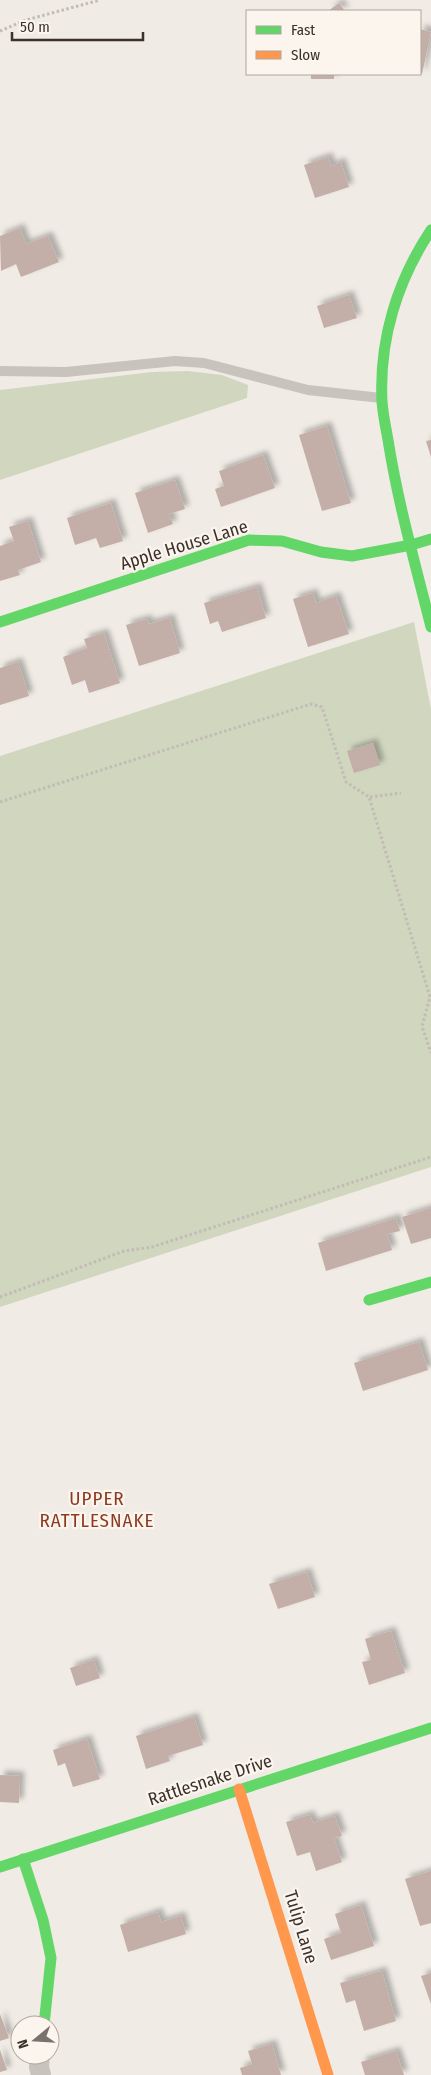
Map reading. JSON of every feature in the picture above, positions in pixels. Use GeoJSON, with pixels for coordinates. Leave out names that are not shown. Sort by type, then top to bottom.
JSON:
{"type":"FeatureCollection","features":[{"type":"Feature","properties":{"kind":"street"},"geometry":{"type":"LineString","coordinates":[[431,230],[421,243],[401,283],[384,341],[382,398],[393,473],[431,627]]}},
{"type":"Feature","properties":{"kind":"street","name":"Apple House Lane"},"geometry":{"type":"LineString","coordinates":[[0,622],[249,540],[282,541],[321,552],[352,556],[411,545],[431,539]]}},
{"type":"Feature","properties":{"kind":"street"},"geometry":{"type":"LineString","coordinates":[[369,1300],[431,1282]]}},
{"type":"Feature","properties":{"kind":"street","name":"Rattlesnake Drive"},"geometry":{"type":"LineString","coordinates":[[0,1866],[431,1728]]}},
{"type":"Feature","properties":{"kind":"street","name":"Tulip Lane"},"geometry":{"type":"LineString","coordinates":[[239,1788],[328,2075]]}},
{"type":"Feature","properties":{"kind":"street"},"geometry":{"type":"LineString","coordinates":[[23,1859],[52,1958],[45,2015]]}},
{"type":"Feature","properties":{"kind":"lane"},"geometry":{"type":"LineString","coordinates":[[0,371],[66,372],[175,361],[204,363],[308,390],[382,398]]}},
{"type":"Feature","properties":{"kind":"path"},"geometry":{"type":"LineString","coordinates":[[0,31],[26,20],[100,0]]}},
{"type":"Feature","properties":{"kind":"path"},"geometry":{"type":"LineString","coordinates":[[0,802],[311,704],[322,707],[346,782],[370,797],[401,793]]}},
{"type":"Feature","properties":{"kind":"path"},"geometry":{"type":"LineString","coordinates":[[370,797],[431,997],[422,1026],[431,1053]]}},
{"type":"Feature","properties":{"kind":"path"},"geometry":{"type":"LineString","coordinates":[[0,1297],[124,1251],[152,1247],[431,1157]]}},
{"type":"Feature","properties":{"kind":"green space"},"geometry":{"type":"Polygon","coordinates":[[[188,371],[222,375],[248,385],[247,398],[0,480],[0,390],[152,372],[188,371]]]}},
{"type":"Feature","properties":{"kind":"green space"},"geometry":{"type":"Polygon","coordinates":[[[414,622],[431,709],[431,1167],[0,1307],[0,756],[414,622]]]}},
{"type":"Feature","properties":{"kind":"building"},"geometry":{"type":"Polygon","coordinates":[[[339,3],[344,10],[329,10],[339,3]]]}},
{"type":"Feature","properties":{"kind":"building"},"geometry":{"type":"Polygon","coordinates":[[[421,29],[431,32],[421,74],[421,29]]]}},
{"type":"Feature","properties":{"kind":"building"},"geometry":{"type":"Polygon","coordinates":[[[311,75],[334,75],[334,79],[311,79],[311,75]]]}},
{"type":"Feature","properties":{"kind":"building"},"geometry":{"type":"Polygon","coordinates":[[[328,157],[331,166],[341,162],[349,187],[315,198],[304,165],[328,157]]]}},
{"type":"Feature","properties":{"kind":"building"},"geometry":{"type":"Polygon","coordinates":[[[20,228],[26,244],[48,236],[59,262],[21,277],[16,264],[1,271],[0,236],[20,228]]]}},
{"type":"Feature","properties":{"kind":"building"},"geometry":{"type":"Polygon","coordinates":[[[349,295],[357,318],[324,328],[317,306],[349,295]]]}},
{"type":"Feature","properties":{"kind":"building"},"geometry":{"type":"Polygon","coordinates":[[[327,426],[351,503],[322,511],[299,435],[327,426]]]}},
{"type":"Feature","properties":{"kind":"building"},"geometry":{"type":"Polygon","coordinates":[[[431,440],[431,457],[426,441],[431,440]]]}},
{"type":"Feature","properties":{"kind":"building"},"geometry":{"type":"Polygon","coordinates":[[[263,455],[275,488],[221,507],[215,489],[224,486],[219,471],[263,455]]]}},
{"type":"Feature","properties":{"kind":"building"},"geometry":{"type":"Polygon","coordinates":[[[175,480],[185,509],[169,514],[173,524],[148,533],[135,493],[175,480]]]}},
{"type":"Feature","properties":{"kind":"building"},"geometry":{"type":"Polygon","coordinates":[[[111,503],[123,541],[100,548],[96,538],[75,545],[67,518],[111,503]]]}},
{"type":"Feature","properties":{"kind":"building"},"geometry":{"type":"Polygon","coordinates":[[[28,521],[41,562],[18,570],[20,575],[0,581],[0,546],[14,541],[9,527],[28,521]]]}},
{"type":"Feature","properties":{"kind":"building"},"geometry":{"type":"Polygon","coordinates":[[[257,587],[266,618],[222,632],[218,621],[210,624],[204,603],[257,587]]]}},
{"type":"Feature","properties":{"kind":"building"},"geometry":{"type":"Polygon","coordinates":[[[313,593],[316,603],[336,596],[349,634],[308,647],[293,599],[313,593]]]}},
{"type":"Feature","properties":{"kind":"building"},"geometry":{"type":"Polygon","coordinates":[[[170,618],[180,653],[139,666],[126,625],[147,619],[149,624],[170,618]]]}},
{"type":"Feature","properties":{"kind":"building"},"geometry":{"type":"Polygon","coordinates":[[[104,633],[120,683],[89,693],[85,680],[72,685],[63,657],[87,648],[84,639],[104,633]]]}},
{"type":"Feature","properties":{"kind":"building"},"geometry":{"type":"Polygon","coordinates":[[[18,662],[29,696],[0,705],[0,668],[18,662]]]}},
{"type":"Feature","properties":{"kind":"building"},"geometry":{"type":"Polygon","coordinates":[[[373,743],[380,765],[354,773],[347,751],[373,743]]]}},
{"type":"Feature","properties":{"kind":"building"},"geometry":{"type":"Polygon","coordinates":[[[431,1208],[431,1238],[411,1244],[402,1217],[431,1208]]]}},
{"type":"Feature","properties":{"kind":"building"},"geometry":{"type":"Polygon","coordinates":[[[396,1218],[400,1231],[387,1234],[392,1250],[326,1271],[318,1243],[396,1218]]]}},
{"type":"Feature","properties":{"kind":"building"},"geometry":{"type":"Polygon","coordinates":[[[419,1342],[428,1370],[363,1391],[354,1363],[419,1342]]]}},
{"type":"Feature","properties":{"kind":"building"},"geometry":{"type":"Polygon","coordinates":[[[307,1572],[315,1597],[278,1609],[269,1584],[307,1572]]]}},
{"type":"Feature","properties":{"kind":"building"},"geometry":{"type":"Polygon","coordinates":[[[391,1631],[405,1673],[369,1685],[362,1662],[371,1660],[365,1639],[391,1631]]]}},
{"type":"Feature","properties":{"kind":"building"},"geometry":{"type":"Polygon","coordinates":[[[94,1660],[100,1678],[76,1686],[70,1668],[94,1660]]]}},
{"type":"Feature","properties":{"kind":"building"},"geometry":{"type":"Polygon","coordinates":[[[194,1717],[203,1745],[168,1756],[170,1761],[146,1769],[136,1736],[194,1717]]]}},
{"type":"Feature","properties":{"kind":"building"},"geometry":{"type":"Polygon","coordinates":[[[87,1739],[100,1779],[73,1787],[65,1763],[58,1766],[53,1750],[87,1739]]]}},
{"type":"Feature","properties":{"kind":"building"},"geometry":{"type":"Polygon","coordinates":[[[0,1775],[20,1776],[19,1803],[0,1802],[0,1775]]]}},
{"type":"Feature","properties":{"kind":"building"},"geometry":{"type":"Polygon","coordinates":[[[310,1815],[313,1823],[335,1816],[342,1836],[334,1838],[342,1862],[316,1871],[310,1852],[297,1856],[286,1822],[310,1815]]]}},
{"type":"Feature","properties":{"kind":"building"},"geometry":{"type":"Polygon","coordinates":[[[431,1871],[431,1923],[420,1926],[405,1879],[431,1871]]]}},
{"type":"Feature","properties":{"kind":"building"},"geometry":{"type":"Polygon","coordinates":[[[361,1905],[374,1946],[331,1960],[324,1939],[341,1933],[335,1914],[361,1905]]]}},
{"type":"Feature","properties":{"kind":"building"},"geometry":{"type":"Polygon","coordinates":[[[158,1912],[161,1922],[181,1916],[186,1934],[128,1952],[120,1925],[158,1912]]]}},
{"type":"Feature","properties":{"kind":"building"},"geometry":{"type":"Polygon","coordinates":[[[382,1971],[396,2021],[364,2031],[355,2000],[346,2003],[340,1983],[382,1971]]]}},
{"type":"Feature","properties":{"kind":"building"},"geometry":{"type":"Polygon","coordinates":[[[431,1973],[431,2004],[421,1976],[431,1973]]]}},
{"type":"Feature","properties":{"kind":"building"},"geometry":{"type":"Polygon","coordinates":[[[0,2014],[9,2038],[0,2041],[0,2014]]]}},
{"type":"Feature","properties":{"kind":"building"},"geometry":{"type":"Polygon","coordinates":[[[272,2044],[281,2075],[242,2075],[240,2068],[252,2064],[248,2051],[272,2044]]]}},
{"type":"Feature","properties":{"kind":"building"},"geometry":{"type":"Polygon","coordinates":[[[0,2050],[7,2070],[0,2072],[0,2050]]]}},
{"type":"Feature","properties":{"kind":"building"},"geometry":{"type":"Polygon","coordinates":[[[396,2051],[404,2075],[365,2075],[361,2062],[396,2051]]]}},
{"type":"Feature","properties":{"kind":"traffic: fast"},"geometry":{"type":"LineString","coordinates":[[431,230],[419,249],[400,290],[387,334],[382,378],[383,407],[393,469],[431,627]]}},
{"type":"Feature","properties":{"kind":"traffic: fast"},"geometry":{"type":"LineString","coordinates":[[0,622],[249,540],[282,541],[321,552],[352,556],[411,545],[431,539]]}},
{"type":"Feature","properties":{"kind":"traffic: fast"},"geometry":{"type":"LineString","coordinates":[[369,1300],[431,1282]]}},
{"type":"Feature","properties":{"kind":"traffic: fast"},"geometry":{"type":"LineString","coordinates":[[0,1867],[431,1728]]}},
{"type":"Feature","properties":{"kind":"traffic: fast"},"geometry":{"type":"LineString","coordinates":[[23,1859],[43,1920],[51,1958],[45,2015]]}},
{"type":"Feature","properties":{"kind":"traffic: slow"},"geometry":{"type":"LineString","coordinates":[[239,1789],[328,2075]]}},
{"type":"Feature","properties":{"kind":"district","name":"UPPER RATTLESNAKE"},"geometry":{"type":"Point","coordinates":[97,1509]}}]}
